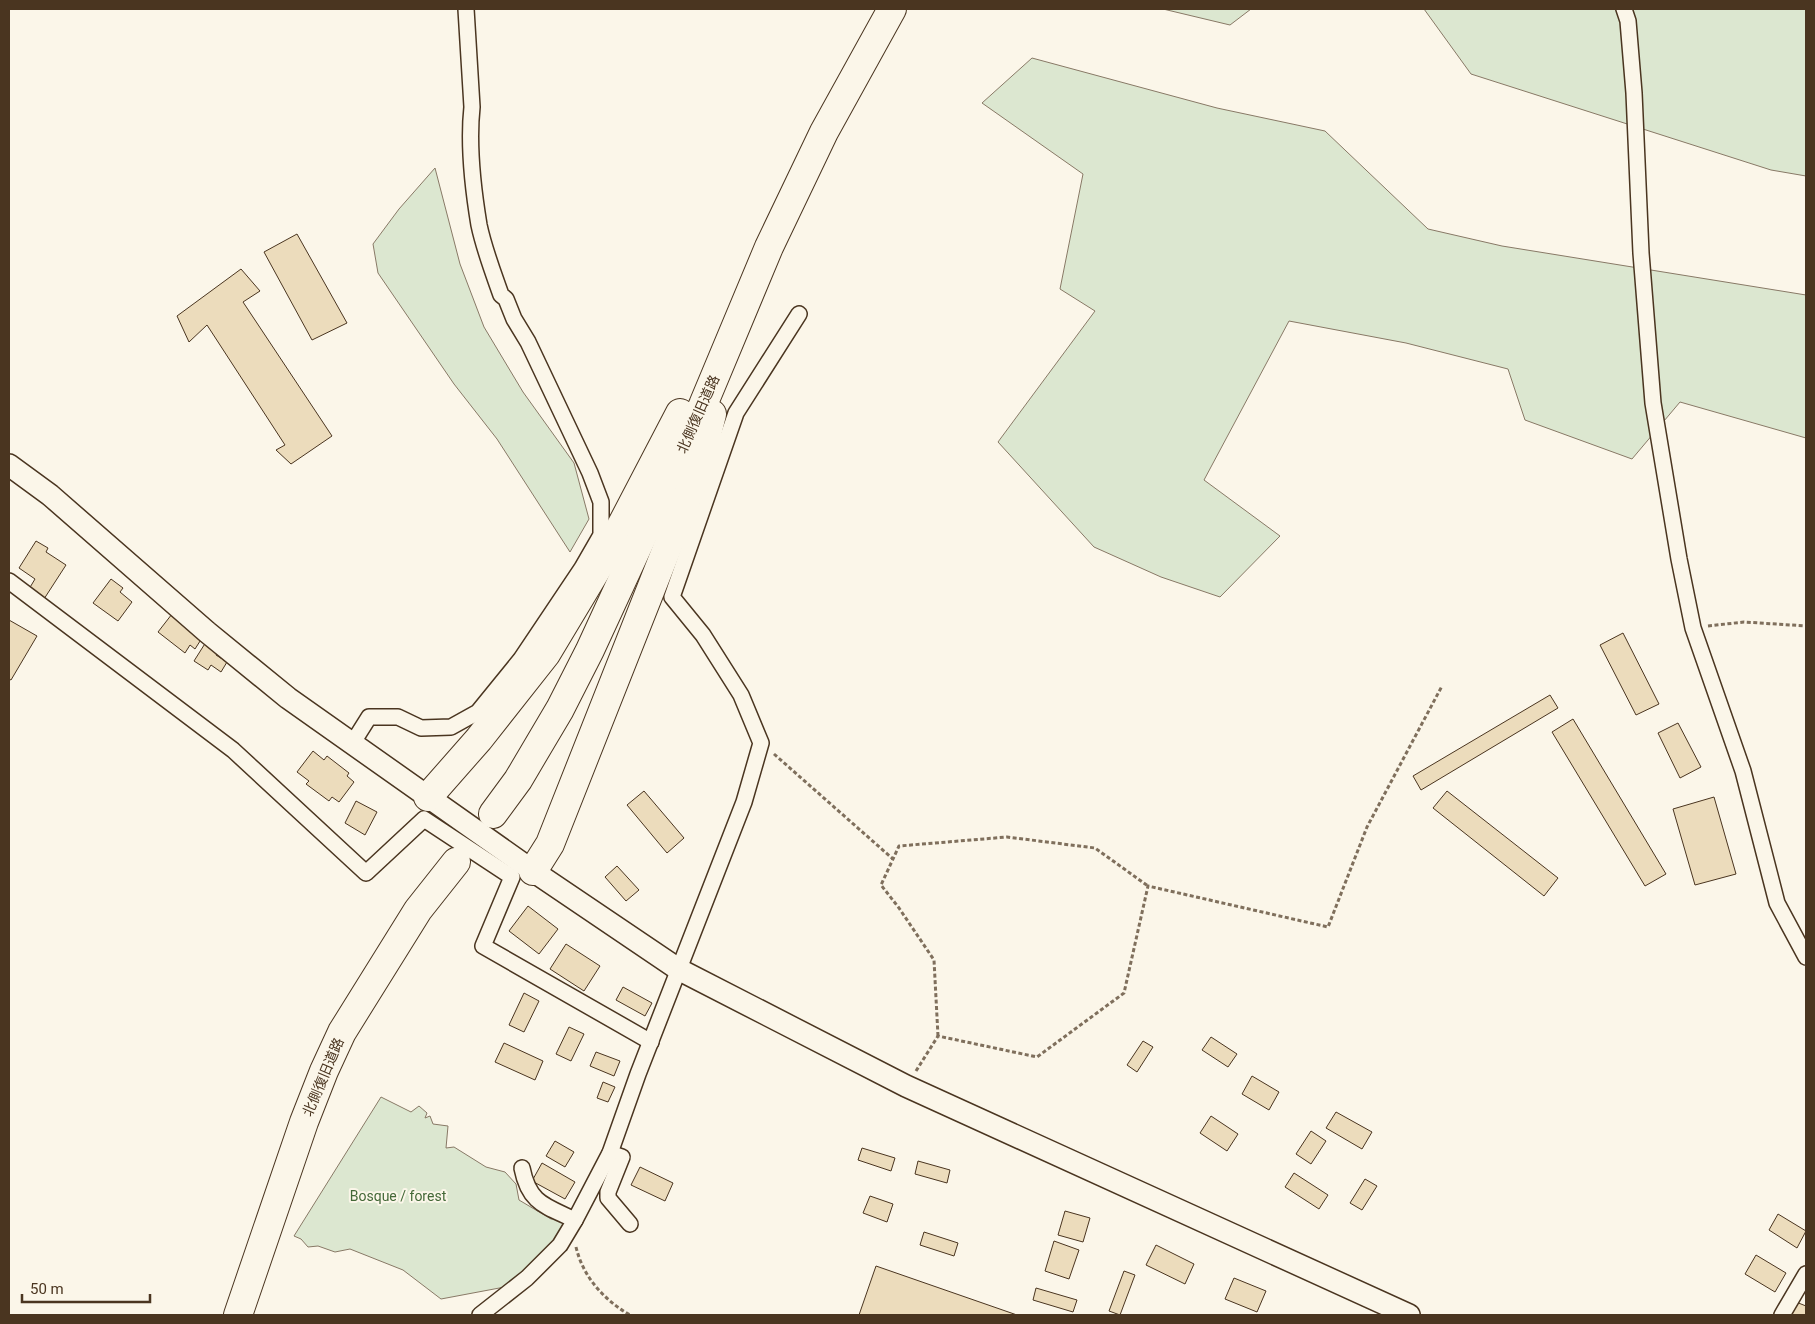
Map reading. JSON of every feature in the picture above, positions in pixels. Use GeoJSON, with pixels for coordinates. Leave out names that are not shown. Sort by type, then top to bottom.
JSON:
{"type":"FeatureCollection","features":[{"type":"Feature","properties":{"kind":"highway","name":"北側復旧道路"},"geometry":{"type":"LineString","coordinates":[[493,814],[518,780],[560,709],[703,405],[769,247],[824,132],[892,9]]}},
{"type":"Feature","properties":{"kind":"highway"},"geometry":{"type":"LineString","coordinates":[[428,797],[479,739],[546,654],[609,549],[684,405],[732,335]]}},
{"type":"Feature","properties":{"kind":"highway"},"geometry":{"type":"LineString","coordinates":[[534,871],[550,844],[698,470],[732,335]]}},
{"type":"Feature","properties":{"kind":"highway","name":"北側復旧道路"},"geometry":{"type":"LineString","coordinates":[[238,1315],[304,1122],[342,1032],[418,910],[456,862]]}},
{"type":"Feature","properties":{"kind":"street"},"geometry":{"type":"LineString","coordinates":[[352,744],[369,717],[398,717],[421,728],[451,727],[478,712],[521,659],[582,568],[601,535],[601,502],[590,473],[528,342],[514,319],[506,299],[501,295],[480,227],[470,121],[472,107],[466,9]]}},
{"type":"Feature","properties":{"kind":"street"},"geometry":{"type":"LineString","coordinates":[[1624,9],[1628,21],[1634,93],[1641,253],[1653,403],[1679,559],[1693,628],[1744,771],[1777,902],[1806,957]]}},
{"type":"Feature","properties":{"kind":"street"},"geometry":{"type":"LineString","coordinates":[[480,1315],[527,1278],[560,1245],[610,1153],[650,1042],[744,802],[761,743],[742,696],[703,635],[672,597],[736,413],[799,314]]}},
{"type":"Feature","properties":{"kind":"street"},"geometry":{"type":"LineString","coordinates":[[9,465],[50,495],[288,698],[534,871],[678,969],[906,1086],[1409,1315]]}},
{"type":"Feature","properties":{"kind":"street"},"geometry":{"type":"LineString","coordinates":[[9,581],[233,750],[366,873],[424,820],[512,877],[483,946],[650,1042]]}},
{"type":"Feature","properties":{"kind":"street"},"geometry":{"type":"LineString","coordinates":[[610,1153],[622,1157],[608,1192],[608,1198],[630,1224]]}},
{"type":"Feature","properties":{"kind":"street"},"geometry":{"type":"LineString","coordinates":[[522,1168],[525,1183],[530,1193],[573,1224]]}},
{"type":"Feature","properties":{"kind":"street"},"geometry":{"type":"LineString","coordinates":[[1782,1315],[1806,1274]]}},
{"type":"Feature","properties":{"kind":"path"},"geometry":{"type":"LineString","coordinates":[[1693,628],[1744,622],[1806,626]]}},
{"type":"Feature","properties":{"kind":"path"},"geometry":{"type":"LineString","coordinates":[[906,1086],[938,1036],[934,960],[881,885],[899,846],[1008,837],[1095,848],[1148,886],[1328,927],[1367,827],[1442,686]]}},
{"type":"Feature","properties":{"kind":"path"},"geometry":{"type":"LineString","coordinates":[[761,743],[893,859]]}},
{"type":"Feature","properties":{"kind":"path"},"geometry":{"type":"LineString","coordinates":[[938,1036],[1037,1057],[1124,993],[1148,886]]}},
{"type":"Feature","properties":{"kind":"path"},"geometry":{"type":"LineString","coordinates":[[573,1224],[578,1254],[585,1272],[609,1301],[630,1315]]}},
{"type":"Feature","properties":{"kind":"green space"},"geometry":{"type":"Polygon","coordinates":[[[1163,9],[1251,9],[1230,25],[1163,9]]]}},
{"type":"Feature","properties":{"kind":"green space"},"geometry":{"type":"Polygon","coordinates":[[[1424,9],[1806,9],[1806,176],[1771,170],[1471,74],[1424,9]]]}},
{"type":"Feature","properties":{"kind":"green space"},"geometry":{"type":"Polygon","coordinates":[[[1032,58],[1217,108],[1325,131],[1428,229],[1502,246],[1806,295],[1806,438],[1680,402],[1632,459],[1525,420],[1508,369],[1406,343],[1289,321],[1204,480],[1280,536],[1220,597],[1161,577],[1094,547],[998,442],[1095,311],[1060,289],[1083,174],[982,103],[1032,58]]]}},
{"type":"Feature","properties":{"kind":"green space"},"geometry":{"type":"Polygon","coordinates":[[[435,168],[460,264],[484,327],[523,392],[574,463],[589,519],[570,552],[497,439],[454,384],[378,273],[373,244],[399,209],[435,168]]]}},
{"type":"Feature","properties":{"kind":"green space","name":"Bosque / forest"},"geometry":{"type":"Polygon","coordinates":[[[381,1097],[411,1112],[419,1106],[427,1113],[425,1118],[430,1116],[433,1124],[448,1126],[446,1148],[454,1147],[486,1167],[505,1172],[516,1184],[519,1200],[551,1219],[583,1216],[510,1286],[441,1299],[403,1270],[350,1249],[335,1252],[318,1246],[308,1247],[301,1239],[294,1236],[381,1097]]]}},
{"type":"Feature","properties":{"kind":"building"},"geometry":{"type":"Polygon","coordinates":[[[297,234],[347,323],[312,340],[264,252],[297,234]]]}},
{"type":"Feature","properties":{"kind":"building"},"geometry":{"type":"Polygon","coordinates":[[[241,269],[260,291],[243,302],[332,436],[291,464],[276,450],[285,445],[207,325],[189,342],[177,316],[241,269]]]}},
{"type":"Feature","properties":{"kind":"building"},"geometry":{"type":"Polygon","coordinates":[[[36,541],[48,548],[46,552],[66,565],[44,599],[29,589],[35,579],[19,568],[36,541]]]}},
{"type":"Feature","properties":{"kind":"building"},"geometry":{"type":"Polygon","coordinates":[[[111,579],[123,588],[120,592],[132,602],[118,621],[93,603],[111,579]]]}},
{"type":"Feature","properties":{"kind":"building"},"geometry":{"type":"Polygon","coordinates":[[[172,614],[202,638],[195,649],[190,645],[185,653],[158,632],[172,614]]]}},
{"type":"Feature","properties":{"kind":"building"},"geometry":{"type":"Polygon","coordinates":[[[9,620],[37,636],[11,680],[9,679],[9,620]]]}},
{"type":"Feature","properties":{"kind":"building"},"geometry":{"type":"Polygon","coordinates":[[[1623,633],[1659,704],[1636,715],[1600,645],[1623,633]]]}},
{"type":"Feature","properties":{"kind":"building"},"geometry":{"type":"Polygon","coordinates":[[[206,642],[219,650],[216,655],[227,662],[221,672],[211,665],[208,670],[194,661],[206,642]]]}},
{"type":"Feature","properties":{"kind":"building"},"geometry":{"type":"Polygon","coordinates":[[[1550,695],[1558,708],[1421,790],[1413,776],[1550,695]]]}},
{"type":"Feature","properties":{"kind":"building"},"geometry":{"type":"Polygon","coordinates":[[[1573,719],[1666,874],[1645,886],[1552,732],[1573,719]]]}},
{"type":"Feature","properties":{"kind":"building"},"geometry":{"type":"Polygon","coordinates":[[[1678,723],[1701,767],[1680,778],[1658,733],[1678,723]]]}},
{"type":"Feature","properties":{"kind":"building"},"geometry":{"type":"Polygon","coordinates":[[[313,751],[324,760],[327,756],[349,773],[347,776],[354,782],[339,802],[332,797],[329,801],[306,784],[309,781],[297,772],[313,751]]]}},
{"type":"Feature","properties":{"kind":"building"},"geometry":{"type":"Polygon","coordinates":[[[644,791],[684,838],[667,853],[627,805],[644,791]]]}},
{"type":"Feature","properties":{"kind":"building"},"geometry":{"type":"Polygon","coordinates":[[[1447,791],[1558,878],[1544,896],[1433,808],[1447,791]]]}},
{"type":"Feature","properties":{"kind":"building"},"geometry":{"type":"Polygon","coordinates":[[[1714,797],[1736,874],[1695,885],[1673,809],[1714,797]]]}},
{"type":"Feature","properties":{"kind":"building"},"geometry":{"type":"Polygon","coordinates":[[[356,801],[377,812],[365,835],[345,823],[356,801]]]}},
{"type":"Feature","properties":{"kind":"building"},"geometry":{"type":"Polygon","coordinates":[[[617,866],[639,890],[626,901],[605,877],[617,866]]]}},
{"type":"Feature","properties":{"kind":"building"},"geometry":{"type":"Polygon","coordinates":[[[528,906],[558,929],[539,954],[509,931],[528,906]]]}},
{"type":"Feature","properties":{"kind":"building"},"geometry":{"type":"Polygon","coordinates":[[[566,944],[600,966],[584,991],[550,969],[566,944]]]}},
{"type":"Feature","properties":{"kind":"building"},"geometry":{"type":"Polygon","coordinates":[[[623,987],[652,1003],[645,1016],[616,1000],[623,987]]]}},
{"type":"Feature","properties":{"kind":"building"},"geometry":{"type":"Polygon","coordinates":[[[524,993],[539,1001],[524,1032],[509,1025],[524,993]]]}},
{"type":"Feature","properties":{"kind":"building"},"geometry":{"type":"Polygon","coordinates":[[[569,1027],[584,1034],[571,1061],[556,1054],[569,1027]]]}},
{"type":"Feature","properties":{"kind":"building"},"geometry":{"type":"Polygon","coordinates":[[[1211,1037],[1237,1054],[1228,1067],[1202,1050],[1211,1037]]]}},
{"type":"Feature","properties":{"kind":"building"},"geometry":{"type":"Polygon","coordinates":[[[1143,1041],[1153,1047],[1137,1072],[1127,1065],[1143,1041]]]}},
{"type":"Feature","properties":{"kind":"building"},"geometry":{"type":"Polygon","coordinates":[[[504,1043],[543,1061],[535,1080],[495,1062],[504,1043]]]}},
{"type":"Feature","properties":{"kind":"building"},"geometry":{"type":"Polygon","coordinates":[[[596,1052],[620,1061],[614,1076],[590,1066],[596,1052]]]}},
{"type":"Feature","properties":{"kind":"building"},"geometry":{"type":"Polygon","coordinates":[[[1252,1076],[1279,1092],[1269,1110],[1242,1094],[1252,1076]]]}},
{"type":"Feature","properties":{"kind":"building"},"geometry":{"type":"Polygon","coordinates":[[[603,1082],[615,1087],[608,1102],[597,1098],[603,1082]]]}},
{"type":"Feature","properties":{"kind":"building"},"geometry":{"type":"Polygon","coordinates":[[[1336,1112],[1372,1132],[1362,1149],[1326,1128],[1336,1112]]]}},
{"type":"Feature","properties":{"kind":"building"},"geometry":{"type":"Polygon","coordinates":[[[1211,1116],[1238,1134],[1227,1151],[1200,1133],[1211,1116]]]}},
{"type":"Feature","properties":{"kind":"building"},"geometry":{"type":"Polygon","coordinates":[[[1311,1131],[1326,1141],[1311,1164],[1296,1154],[1311,1131]]]}},
{"type":"Feature","properties":{"kind":"building"},"geometry":{"type":"Polygon","coordinates":[[[555,1141],[574,1152],[565,1167],[546,1156],[555,1141]]]}},
{"type":"Feature","properties":{"kind":"building"},"geometry":{"type":"Polygon","coordinates":[[[862,1148],[895,1158],[891,1171],[858,1160],[862,1148]]]}},
{"type":"Feature","properties":{"kind":"building"},"geometry":{"type":"Polygon","coordinates":[[[918,1161],[950,1170],[947,1183],[915,1174],[918,1161]]]}},
{"type":"Feature","properties":{"kind":"building"},"geometry":{"type":"Polygon","coordinates":[[[542,1163],[575,1182],[565,1199],[532,1181],[542,1163]]]}},
{"type":"Feature","properties":{"kind":"building"},"geometry":{"type":"Polygon","coordinates":[[[640,1167],[673,1183],[665,1201],[631,1185],[640,1167]]]}},
{"type":"Feature","properties":{"kind":"building"},"geometry":{"type":"Polygon","coordinates":[[[1294,1173],[1328,1195],[1319,1209],[1285,1187],[1294,1173]]]}},
{"type":"Feature","properties":{"kind":"building"},"geometry":{"type":"Polygon","coordinates":[[[1365,1179],[1377,1186],[1362,1210],[1350,1203],[1365,1179]]]}},
{"type":"Feature","properties":{"kind":"building"},"geometry":{"type":"Polygon","coordinates":[[[870,1196],[893,1204],[887,1222],[863,1213],[870,1196]]]}},
{"type":"Feature","properties":{"kind":"building"},"geometry":{"type":"Polygon","coordinates":[[[1065,1211],[1090,1218],[1083,1242],[1058,1235],[1065,1211]]]}},
{"type":"Feature","properties":{"kind":"building"},"geometry":{"type":"Polygon","coordinates":[[[1778,1214],[1806,1231],[1797,1248],[1769,1230],[1778,1214]]]}},
{"type":"Feature","properties":{"kind":"building"},"geometry":{"type":"Polygon","coordinates":[[[924,1232],[958,1243],[954,1256],[920,1245],[924,1232]]]}},
{"type":"Feature","properties":{"kind":"building"},"geometry":{"type":"Polygon","coordinates":[[[1054,1241],[1079,1250],[1069,1279],[1045,1271],[1054,1241]]]}},
{"type":"Feature","properties":{"kind":"building"},"geometry":{"type":"Polygon","coordinates":[[[1156,1245],[1194,1264],[1185,1284],[1146,1265],[1156,1245]]]}},
{"type":"Feature","properties":{"kind":"building"},"geometry":{"type":"Polygon","coordinates":[[[1756,1255],[1786,1273],[1775,1292],[1745,1274],[1756,1255]]]}},
{"type":"Feature","properties":{"kind":"building"},"geometry":{"type":"Polygon","coordinates":[[[876,1266],[1017,1315],[859,1315],[876,1266]]]}},
{"type":"Feature","properties":{"kind":"building"},"geometry":{"type":"Polygon","coordinates":[[[1124,1271],[1135,1275],[1120,1315],[1109,1311],[1124,1271]]]}},
{"type":"Feature","properties":{"kind":"building"},"geometry":{"type":"Polygon","coordinates":[[[1234,1278],[1266,1291],[1257,1312],[1225,1299],[1234,1278]]]}},
{"type":"Feature","properties":{"kind":"building"},"geometry":{"type":"Polygon","coordinates":[[[1036,1288],[1077,1300],[1073,1312],[1033,1300],[1036,1288]]]}},
{"type":"Feature","properties":{"kind":"building"},"geometry":{"type":"Polygon","coordinates":[[[1796,1302],[1806,1306],[1806,1315],[1790,1315],[1796,1302]]]}}]}
